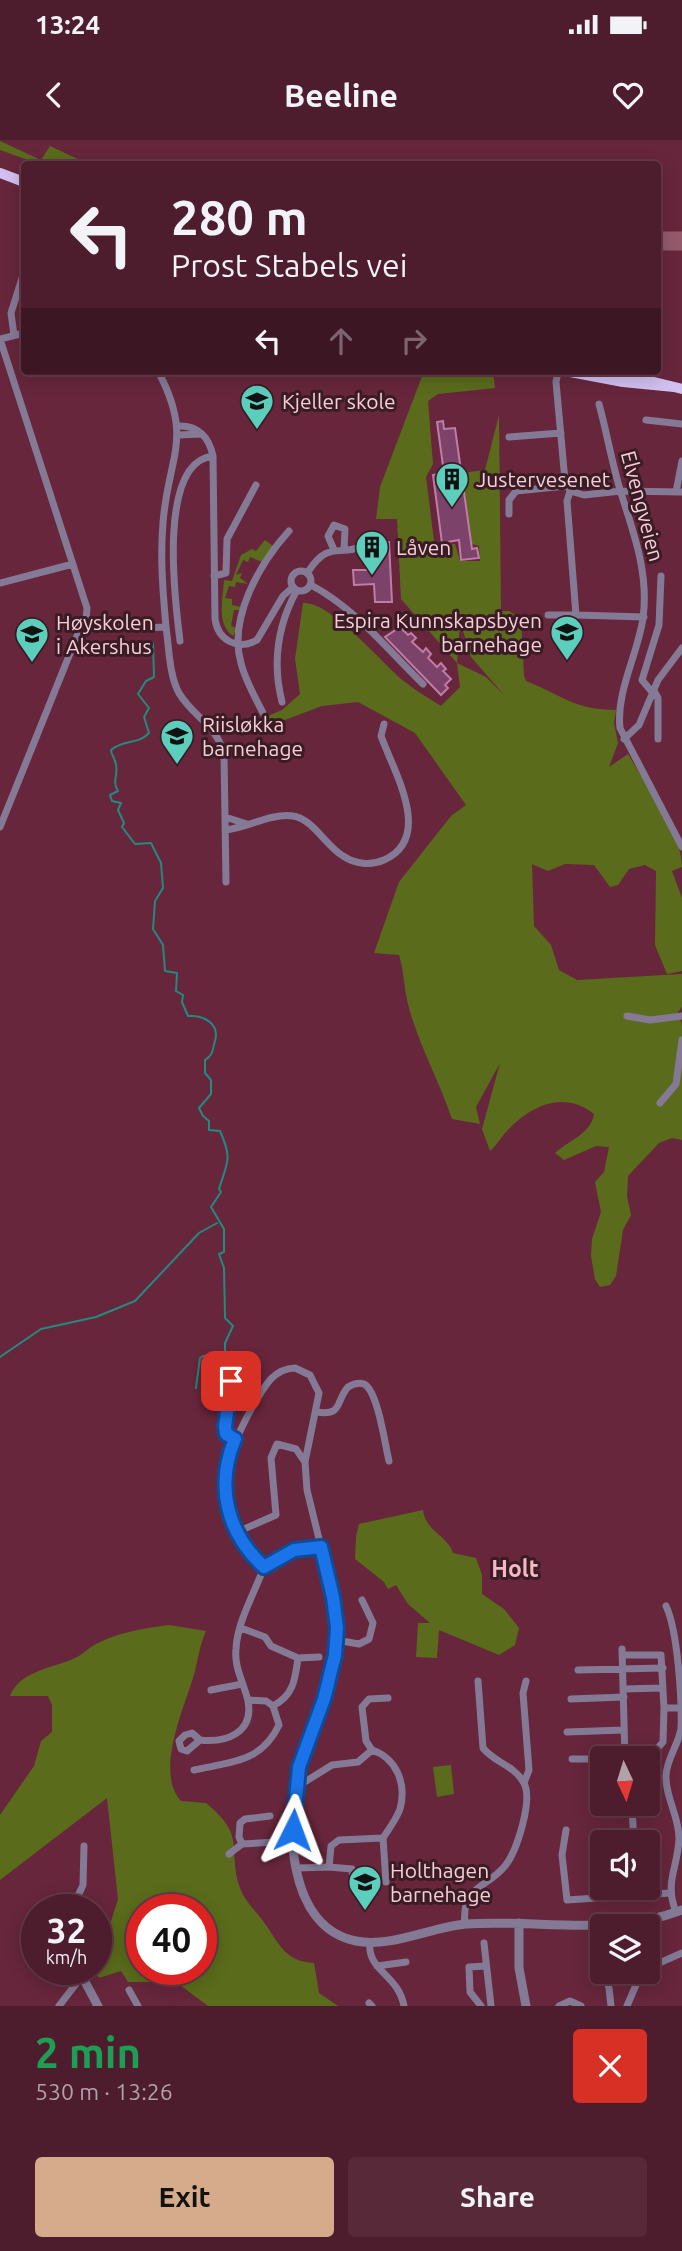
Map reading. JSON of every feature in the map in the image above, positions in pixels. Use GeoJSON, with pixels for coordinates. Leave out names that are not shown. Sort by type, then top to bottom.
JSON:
{"type":"FeatureCollection","features":[{"type":"Feature","properties":{"kind":"highway"},"geometry":{"type":"LineString","coordinates":[[0,173],[21,180]]}},
{"type":"Feature","properties":{"kind":"highway"},"geometry":{"type":"LineString","coordinates":[[586,375],[678,388]]}},
{"type":"Feature","properties":{"kind":"highway"},"geometry":{"type":"LineString","coordinates":[[625,375],[678,388]]}},
{"type":"Feature","properties":{"kind":"street"},"geometry":{"type":"LineString","coordinates":[[14,335],[11,313],[21,281]]}},
{"type":"Feature","properties":{"kind":"street"},"geometry":{"type":"LineString","coordinates":[[0,827],[77,636],[86,620],[87,607],[0,339],[21,334]]}},
{"type":"Feature","properties":{"kind":"street"},"geometry":{"type":"LineString","coordinates":[[160,375],[172,402],[178,426],[162,537],[166,627],[177,690],[222,742],[226,881]]}},
{"type":"Feature","properties":{"kind":"street"},"geometry":{"type":"LineString","coordinates":[[557,375],[576,615]]}},
{"type":"Feature","properties":{"kind":"street"},"geometry":{"type":"LineString","coordinates":[[558,392],[564,375]]}},
{"type":"Feature","properties":{"kind":"street","name":"Elvengveien"},"geometry":{"type":"LineString","coordinates":[[599,404],[621,491],[641,555],[643,617],[619,710],[620,728],[682,847]]}},
{"type":"Feature","properties":{"kind":"street"},"geometry":{"type":"LineString","coordinates":[[646,419],[682,424]]}},
{"type":"Feature","properties":{"kind":"street"},"geometry":{"type":"LineString","coordinates":[[178,426],[194,428],[207,440],[214,456],[217,629],[227,641],[238,645],[252,642],[260,636],[283,596],[295,589],[304,591],[311,585],[312,578],[308,572],[299,570],[293,574],[291,580],[295,589],[287,608],[277,648],[277,676],[282,702]]}},
{"type":"Feature","properties":{"kind":"street"},"geometry":{"type":"LineString","coordinates":[[509,437],[561,433]]}},
{"type":"Feature","properties":{"kind":"street"},"geometry":{"type":"LineString","coordinates":[[178,435],[201,434]]}},
{"type":"Feature","properties":{"kind":"street"},"geometry":{"type":"LineString","coordinates":[[180,641],[173,544],[180,490],[191,468],[202,458],[214,456]]}},
{"type":"Feature","properties":{"kind":"street"},"geometry":{"type":"LineString","coordinates":[[509,514],[509,500],[516,491],[568,488],[584,495],[621,491],[679,492],[682,461]]}},
{"type":"Feature","properties":{"kind":"street"},"geometry":{"type":"LineString","coordinates":[[214,576],[226,573],[227,539],[256,485]]}},
{"type":"Feature","properties":{"kind":"street"},"geometry":{"type":"LineString","coordinates":[[334,550],[328,536],[334,525],[345,529],[344,550]]}},
{"type":"Feature","properties":{"kind":"street"},"geometry":{"type":"LineString","coordinates":[[263,713],[244,671],[238,645],[245,606],[263,566],[290,535]]}},
{"type":"Feature","properties":{"kind":"street"},"geometry":{"type":"LineString","coordinates":[[308,572],[321,555],[334,550],[359,548],[366,542]]}},
{"type":"Feature","properties":{"kind":"street"},"geometry":{"type":"LineString","coordinates":[[255,562],[263,566]]}},
{"type":"Feature","properties":{"kind":"street"},"geometry":{"type":"LineString","coordinates":[[0,583],[73,564]]}},
{"type":"Feature","properties":{"kind":"street","name":"Elvengveien"},"geometry":{"type":"LineString","coordinates":[[657,739],[658,698],[642,680],[659,625],[661,576]]}},
{"type":"Feature","properties":{"kind":"street"},"geometry":{"type":"LineString","coordinates":[[311,585],[364,621],[371,633],[423,684]]}},
{"type":"Feature","properties":{"kind":"street"},"geometry":{"type":"LineString","coordinates":[[548,615],[643,617]]}},
{"type":"Feature","properties":{"kind":"street"},"geometry":{"type":"LineString","coordinates":[[86,620],[142,628],[166,627]]}},
{"type":"Feature","properties":{"kind":"street","name":"Elvengveien"},"geometry":{"type":"LineString","coordinates":[[624,739],[639,725],[663,671],[682,648]]}},
{"type":"Feature","properties":{"kind":"street"},"geometry":{"type":"LineString","coordinates":[[225,831],[281,816],[294,816],[309,825],[340,854],[354,862],[380,862],[392,856],[403,846],[409,828],[408,811],[382,736],[384,724]]}},
{"type":"Feature","properties":{"kind":"street"},"geometry":{"type":"LineString","coordinates":[[225,817],[248,824]]}},
{"type":"Feature","properties":{"kind":"street"},"geometry":{"type":"LineString","coordinates":[[627,1016],[650,1020],[682,1016]]}},
{"type":"Feature","properties":{"kind":"street"},"geometry":{"type":"LineString","coordinates":[[660,1103],[676,1084],[682,1040]]}},
{"type":"Feature","properties":{"kind":"street"},"geometry":{"type":"LineString","coordinates":[[264,1567],[235,1533],[225,1495],[225,1471],[235,1439],[266,1384],[285,1368],[302,1370],[310,1375],[319,1393],[304,1462],[307,1490],[333,1597],[336,1640],[330,1679],[299,1767],[295,1788],[294,1841],[297,1868],[301,1890],[310,1911],[339,1936],[370,1943],[465,1924],[615,1925],[646,1921],[679,1911],[670,1893],[678,1862],[678,1829],[666,1776],[679,1738],[682,1710],[678,1621],[666,1606]]}},
{"type":"Feature","properties":{"kind":"street"},"geometry":{"type":"LineString","coordinates":[[234,1372],[225,1427],[226,1434],[235,1439]]}},
{"type":"Feature","properties":{"kind":"street"},"geometry":{"type":"LineString","coordinates":[[317,1412],[331,1413],[337,1409],[348,1387],[356,1383],[363,1384],[371,1390],[375,1400],[389,1461]]}},
{"type":"Feature","properties":{"kind":"street"},"geometry":{"type":"LineString","coordinates":[[235,1533],[276,1515],[271,1458],[277,1444],[296,1448],[304,1462]]}},
{"type":"Feature","properties":{"kind":"street"},"geometry":{"type":"LineString","coordinates":[[200,1740],[223,1741],[234,1737],[247,1721],[248,1700],[235,1649],[264,1567],[294,1550],[321,1547]]}},
{"type":"Feature","properties":{"kind":"street"},"geometry":{"type":"LineString","coordinates":[[336,1640],[359,1644],[369,1639],[373,1622],[362,1600]]}},
{"type":"Feature","properties":{"kind":"street"},"geometry":{"type":"LineString","coordinates":[[241,1628],[265,1637],[271,1646],[298,1658],[319,1657]]}},
{"type":"Feature","properties":{"kind":"street"},"geometry":{"type":"LineString","coordinates":[[625,1746],[622,1652],[661,1655],[664,1708],[663,1742],[660,1746]]}},
{"type":"Feature","properties":{"kind":"street"},"geometry":{"type":"LineString","coordinates":[[273,1706],[283,1701],[293,1688],[298,1658]]}},
{"type":"Feature","properties":{"kind":"street"},"geometry":{"type":"LineString","coordinates":[[578,1670],[663,1668]]}},
{"type":"Feature","properties":{"kind":"street"},"geometry":{"type":"LineString","coordinates":[[478,1681],[483,1748],[510,1767],[524,1783]]}},
{"type":"Feature","properties":{"kind":"street"},"geometry":{"type":"LineString","coordinates":[[465,1924],[465,1910],[471,1894],[498,1873],[510,1858],[527,1806],[524,1783],[529,1770],[523,1693],[526,1681]]}},
{"type":"Feature","properties":{"kind":"street"},"geometry":{"type":"LineString","coordinates":[[211,1690],[242,1684]]}},
{"type":"Feature","properties":{"kind":"street"},"geometry":{"type":"LineString","coordinates":[[571,1699],[663,1688]]}},
{"type":"Feature","properties":{"kind":"street"},"geometry":{"type":"LineString","coordinates":[[386,1882],[383,1838],[400,1810],[402,1791],[393,1763],[388,1757],[372,1750],[366,1741],[362,1707],[369,1699],[388,1698]]}},
{"type":"Feature","properties":{"kind":"street"},"geometry":{"type":"LineString","coordinates":[[194,1770],[217,1765],[223,1767],[255,1754],[269,1741],[279,1725],[273,1706],[266,1701],[248,1700]]}},
{"type":"Feature","properties":{"kind":"street"},"geometry":{"type":"LineString","coordinates":[[664,1708],[682,1710]]}},
{"type":"Feature","properties":{"kind":"street"},"geometry":{"type":"LineString","coordinates":[[568,1732],[624,1730]]}},
{"type":"Feature","properties":{"kind":"street"},"geometry":{"type":"LineString","coordinates":[[295,1788],[332,1765],[358,1762],[372,1750]]}},
{"type":"Feature","properties":{"kind":"street"},"geometry":{"type":"LineString","coordinates":[[572,1759],[590,1759]]}},
{"type":"Feature","properties":{"kind":"street"},"geometry":{"type":"LineString","coordinates":[[242,1844],[239,1837],[240,1823],[245,1819],[270,1816]]}},
{"type":"Feature","properties":{"kind":"street"},"geometry":{"type":"LineString","coordinates":[[566,1830],[562,1855],[567,1900],[670,1893]]}},
{"type":"Feature","properties":{"kind":"street"},"geometry":{"type":"LineString","coordinates":[[329,1867],[331,1846],[339,1840],[383,1838]]}},
{"type":"Feature","properties":{"kind":"street"},"geometry":{"type":"LineString","coordinates":[[229,1854],[242,1844],[294,1841]]}},
{"type":"Feature","properties":{"kind":"street"},"geometry":{"type":"LineString","coordinates":[[79,1894],[83,1885],[83,1846]]}},
{"type":"Feature","properties":{"kind":"street"},"geometry":{"type":"LineString","coordinates":[[297,1868],[352,1869],[354,1888]]}},
{"type":"Feature","properties":{"kind":"street"},"geometry":{"type":"LineString","coordinates":[[519,1923],[519,1968],[526,2006]]}},
{"type":"Feature","properties":{"kind":"street"},"geometry":{"type":"LineString","coordinates":[[370,1943],[370,1957],[401,1991],[404,2006]]}},
{"type":"Feature","properties":{"kind":"street"},"geometry":{"type":"LineString","coordinates":[[484,1943],[491,2006]]}},
{"type":"Feature","properties":{"kind":"street"},"geometry":{"type":"LineString","coordinates":[[660,1962],[682,1952]]}},
{"type":"Feature","properties":{"kind":"street"},"geometry":{"type":"LineString","coordinates":[[377,1966],[407,1962]]}},
{"type":"Feature","properties":{"kind":"street"},"geometry":{"type":"LineString","coordinates":[[481,2006],[470,1992],[469,1967],[486,1966]]}},
{"type":"Feature","properties":{"kind":"street"},"geometry":{"type":"LineString","coordinates":[[608,1984],[611,2006]]}},
{"type":"Feature","properties":{"kind":"street"},"geometry":{"type":"LineString","coordinates":[[627,2006],[635,1984]]}},
{"type":"Feature","properties":{"kind":"street"},"geometry":{"type":"LineString","coordinates":[[59,2006],[72,1985]]}},
{"type":"Feature","properties":{"kind":"street"},"geometry":{"type":"LineString","coordinates":[[86,1985],[98,2006]]}},
{"type":"Feature","properties":{"kind":"street"},"geometry":{"type":"LineString","coordinates":[[129,1990],[138,2006]]}},
{"type":"Feature","properties":{"kind":"street"},"geometry":{"type":"LineString","coordinates":[[559,2006],[570,2001],[581,2006]]}},
{"type":"Feature","properties":{"kind":"green space"},"geometry":{"type":"Polygon","coordinates":[[[0,141],[41,160],[50,146],[82,161],[31,161],[0,150],[0,141]]]}},
{"type":"Feature","properties":{"kind":"green space"},"geometry":{"type":"Polygon","coordinates":[[[422,375],[493,375],[495,388],[438,394],[428,401],[433,464],[426,477],[434,541],[438,546],[455,544],[460,561],[480,561],[479,546],[472,544],[462,473],[485,470],[499,415],[501,611],[509,611],[521,618],[526,681],[579,705],[616,710],[614,723],[618,743],[609,767],[628,754],[653,794],[676,839],[682,867],[672,871],[682,898],[682,971],[667,974],[655,945],[656,871],[645,865],[629,869],[618,885],[610,887],[594,865],[565,864],[548,871],[532,864],[534,926],[551,945],[559,970],[577,980],[682,974],[682,1007],[678,1012],[682,1025],[682,1140],[672,1138],[659,1143],[628,1176],[627,1196],[631,1215],[623,1230],[616,1276],[610,1285],[600,1287],[595,1279],[591,1256],[592,1239],[601,1212],[595,1182],[604,1172],[609,1147],[596,1146],[564,1160],[555,1153],[589,1127],[594,1114],[571,1103],[548,1104],[516,1122],[490,1151],[482,1129],[500,1063],[476,1107],[480,1124],[452,1119],[412,1019],[399,955],[374,953],[399,882],[451,816],[466,805],[415,733],[358,702],[322,706],[274,724],[261,719],[282,710],[300,694],[295,659],[303,603],[314,605],[342,622],[405,682],[441,706],[460,687],[457,663],[401,599],[397,519],[376,519],[380,487],[422,375]],[[460,621],[457,663],[486,677],[505,696],[471,657],[460,621]]]}},
{"type":"Feature","properties":{"kind":"green space"},"geometry":{"type":"Polygon","coordinates":[[[265,540],[273,546],[262,562],[250,557],[248,562],[243,560],[236,575],[242,573],[240,578],[248,584],[236,582],[235,587],[229,586],[225,598],[232,599],[232,605],[241,607],[240,610],[234,610],[231,626],[237,628],[233,636],[222,618],[224,580],[232,581],[241,555],[252,549],[256,551],[265,540]]]}},
{"type":"Feature","properties":{"kind":"green space"},"geometry":{"type":"Polygon","coordinates":[[[423,1510],[428,1523],[453,1553],[476,1558],[482,1575],[482,1594],[504,1609],[519,1628],[515,1645],[499,1655],[439,1630],[437,1658],[416,1657],[418,1623],[430,1623],[408,1604],[396,1585],[388,1589],[384,1582],[355,1559],[359,1524],[423,1510]]]}},
{"type":"Feature","properties":{"kind":"green space"},"geometry":{"type":"Polygon","coordinates":[[[169,1625],[206,1631],[174,1741],[170,1774],[174,1789],[181,1801],[206,1803],[226,1824],[231,1833],[236,1872],[243,1895],[289,1955],[314,1963],[319,1993],[338,2006],[208,2006],[180,1985],[217,1985],[217,1894],[126,1894],[126,1979],[121,1971],[112,1974],[112,1918],[118,1899],[107,1798],[0,1880],[0,1815],[34,1766],[41,1741],[52,1732],[52,1705],[48,1696],[10,1696],[14,1688],[28,1676],[73,1659],[96,1644],[134,1631],[169,1625]]]}},
{"type":"Feature","properties":{"kind":"green space"},"geometry":{"type":"Polygon","coordinates":[[[451,1765],[454,1794],[437,1797],[433,1767],[451,1765]]]}},
{"type":"Feature","properties":{"kind":"building","name":"Justervesenet"},"geometry":{"type":"Polygon","coordinates":[[[443,421],[444,429],[455,428],[472,549],[477,548],[479,558],[461,560],[459,540],[442,543],[433,475],[444,473],[437,422],[443,421]]]}},
{"type":"Feature","properties":{"kind":"building","name":"Låven"},"geometry":{"type":"Polygon","coordinates":[[[389,542],[392,602],[375,602],[374,584],[354,585],[353,570],[374,570],[373,543],[389,542]]]}},
{"type":"Feature","properties":{"kind":"building"},"geometry":{"type":"Polygon","coordinates":[[[400,627],[416,638],[412,642],[423,652],[426,648],[431,654],[428,658],[437,667],[441,663],[446,669],[443,671],[451,679],[445,685],[448,688],[441,695],[385,637],[400,627]]]}},
{"type":"Feature","properties":{"kind":"waterway"},"geometry":{"type":"LineString","coordinates":[[153,643],[154,677],[146,681],[138,694],[149,708],[144,717],[149,733],[111,750],[117,769],[115,783],[118,791],[110,795],[112,801],[121,803],[118,810],[124,823],[122,827],[135,844],[151,843],[161,863],[163,888],[155,901],[153,929],[163,945],[165,971],[177,973],[176,991],[183,995],[182,1002],[188,1016],[209,1021],[216,1035],[212,1052],[205,1060],[205,1073],[211,1080],[211,1094],[199,1108],[209,1121],[209,1130],[220,1131],[228,1155],[219,1189],[221,1192],[211,1207],[224,1229],[224,1252],[219,1254],[224,1268],[225,1318],[233,1326],[225,1343],[225,1355],[200,1358],[196,1388]]}},
{"type":"Feature","properties":{"kind":"waterway"},"geometry":{"type":"LineString","coordinates":[[0,1357],[41,1329],[96,1317],[135,1301],[199,1233],[217,1223]]}},
{"type":"Feature","properties":{"kind":"taxiway"},"geometry":{"type":"LineString","coordinates":[[661,241],[682,241]]}},
{"type":"Feature","properties":{"kind":"place","name":"Kjeller skole"},"geometry":{"type":"Point","coordinates":[257,431]}},
{"type":"Feature","properties":{"kind":"place","name":"Justervesenet"},"geometry":{"type":"Point","coordinates":[452,509]}},
{"type":"Feature","properties":{"kind":"place","name":"Låven"},"geometry":{"type":"Point","coordinates":[372,577]}},
{"type":"Feature","properties":{"kind":"place","name":"Espira Kunnskapsbyen barnehage"},"geometry":{"type":"Point","coordinates":[567,662]}},
{"type":"Feature","properties":{"kind":"place","name":"Høyskolen i Akershus"},"geometry":{"type":"Point","coordinates":[32,664]}},
{"type":"Feature","properties":{"kind":"place","name":"Riisløkka barnehage"},"geometry":{"type":"Point","coordinates":[177,766]}},
{"type":"Feature","properties":{"kind":"place","name":"Holthagen barnehage"},"geometry":{"type":"Point","coordinates":[365,1912]}},
{"type":"Feature","properties":{"kind":"district","name":"Holt"},"geometry":{"type":"Point","coordinates":[515,1568]}},
{"type":"Feature","properties":{"kind":"route"},"geometry":{"type":"LineString","coordinates":[[231,1381],[225,1427],[226,1434],[235,1439],[225,1471],[225,1495],[235,1533],[264,1567],[294,1550],[321,1547],[333,1597],[337,1628],[335,1655],[324,1699],[299,1767],[293,1830]]}}]}
